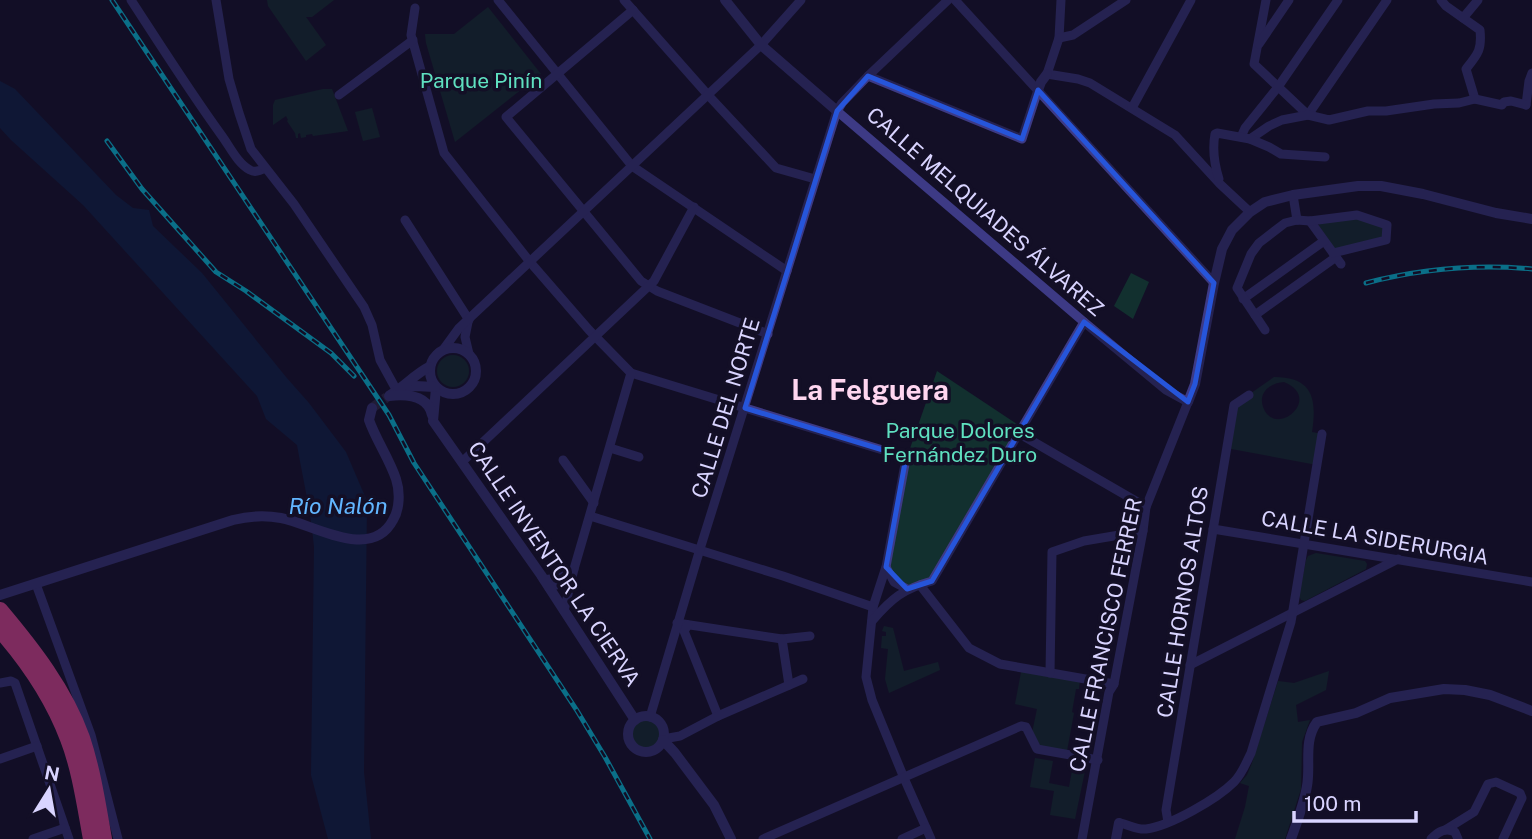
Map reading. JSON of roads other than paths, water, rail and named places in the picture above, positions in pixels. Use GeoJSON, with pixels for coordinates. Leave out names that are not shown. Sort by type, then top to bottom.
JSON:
{"type":"FeatureCollection","features":[{"type":"Feature","properties":{"kind":"highway"},"geometry":{"type":"LineString","coordinates":[[0,597],[7,620],[21,635],[81,737],[94,785],[104,839]]}},
{"type":"Feature","properties":{"kind":"highway"},"geometry":{"type":"LineString","coordinates":[[0,640],[52,691],[69,740],[91,839]]}},
{"type":"Feature","properties":{"kind":"street"},"geometry":{"type":"LineString","coordinates":[[131,0],[200,106],[240,161],[254,171],[265,169]]}},
{"type":"Feature","properties":{"kind":"street"},"geometry":{"type":"LineString","coordinates":[[216,0],[229,79],[251,149],[294,204],[364,307],[393,393]]}},
{"type":"Feature","properties":{"kind":"street"},"geometry":{"type":"LineString","coordinates":[[498,0],[632,166],[787,271]]}},
{"type":"Feature","properties":{"kind":"street"},"geometry":{"type":"LineString","coordinates":[[624,0],[776,168],[816,179]]}},
{"type":"Feature","properties":{"kind":"street","name":"CALLE MELQUIADES ÁLVAREZ"},"geometry":{"type":"LineString","coordinates":[[725,0],[761,45],[1084,322],[1166,390],[1188,402]]}},
{"type":"Feature","properties":{"kind":"street"},"geometry":{"type":"LineString","coordinates":[[443,350],[459,328],[761,45],[801,0]]}},
{"type":"Feature","properties":{"kind":"street"},"geometry":{"type":"LineString","coordinates":[[838,111],[842,103],[868,76],[948,0]]}},
{"type":"Feature","properties":{"kind":"street"},"geometry":{"type":"LineString","coordinates":[[955,0],[1214,283]]}},
{"type":"Feature","properties":{"kind":"street"},"geometry":{"type":"LineString","coordinates":[[868,76],[1022,139],[1059,38],[1061,0]]}},
{"type":"Feature","properties":{"kind":"street"},"geometry":{"type":"LineString","coordinates":[[1059,38],[1073,35],[1126,0]]}},
{"type":"Feature","properties":{"kind":"street"},"geometry":{"type":"LineString","coordinates":[[1132,108],[1191,0]]}},
{"type":"Feature","properties":{"kind":"street"},"geometry":{"type":"LineString","coordinates":[[1266,0],[1255,67],[1308,115]]}},
{"type":"Feature","properties":{"kind":"street"},"geometry":{"type":"LineString","coordinates":[[1256,48],[1289,0]]}},
{"type":"Feature","properties":{"kind":"street"},"geometry":{"type":"LineString","coordinates":[[1245,138],[1245,128],[1338,0]]}},
{"type":"Feature","properties":{"kind":"street"},"geometry":{"type":"LineString","coordinates":[[1308,115],[1387,0]]}},
{"type":"Feature","properties":{"kind":"street"},"geometry":{"type":"LineString","coordinates":[[1441,0],[1480,30],[1479,52],[1466,69],[1475,99]]}},
{"type":"Feature","properties":{"kind":"street"},"geometry":{"type":"LineString","coordinates":[[1463,18],[1478,0]]}},
{"type":"Feature","properties":{"kind":"street"},"geometry":{"type":"LineString","coordinates":[[415,8],[411,35],[444,153],[449,162],[530,262],[631,373],[903,458],[905,464],[886,568],[873,607],[866,677],[869,693],[931,839]]}},
{"type":"Feature","properties":{"kind":"street"},"geometry":{"type":"LineString","coordinates":[[633,10],[506,117],[642,281],[657,292],[768,334]]}},
{"type":"Feature","properties":{"kind":"street"},"geometry":{"type":"LineString","coordinates":[[340,94],[413,40]]}},
{"type":"Feature","properties":{"kind":"street"},"geometry":{"type":"LineString","coordinates":[[1245,138],[1282,120],[1308,115],[1329,120],[1368,111],[1460,103],[1475,99],[1502,105],[1511,101],[1529,108],[1529,81],[1532,73]]}},
{"type":"Feature","properties":{"kind":"street"},"geometry":{"type":"LineString","coordinates":[[1046,74],[1090,83],[1175,135],[1250,212]]}},
{"type":"Feature","properties":{"kind":"street","name":"CALLE DEL NORTE"},"geometry":{"type":"LineString","coordinates":[[650,716],[838,111]]}},
{"type":"Feature","properties":{"kind":"street"},"geometry":{"type":"LineString","coordinates":[[1220,184],[1213,161],[1217,133],[1245,138],[1281,154],[1325,157]]}},
{"type":"Feature","properties":{"kind":"street"},"geometry":{"type":"LineString","coordinates":[[1188,402],[1195,384],[1218,261],[1226,240],[1250,212],[1265,202],[1357,186],[1381,186],[1532,219]]}},
{"type":"Feature","properties":{"kind":"street"},"geometry":{"type":"LineString","coordinates":[[1293,195],[1297,220]]}},
{"type":"Feature","properties":{"kind":"street"},"geometry":{"type":"LineString","coordinates":[[463,461],[654,281],[694,207]]}},
{"type":"Feature","properties":{"kind":"street"},"geometry":{"type":"LineString","coordinates":[[1255,315],[1336,258],[1385,240],[1387,225],[1357,215],[1297,220],[1285,223],[1259,243],[1251,254],[1237,288],[1243,299],[1265,330]]}},
{"type":"Feature","properties":{"kind":"street"},"geometry":{"type":"LineString","coordinates":[[405,220],[468,320],[465,337],[476,368],[476,376],[473,383],[462,393],[454,395],[442,392],[436,387],[431,381],[429,367]]}},
{"type":"Feature","properties":{"kind":"street"},"geometry":{"type":"LineString","coordinates":[[1310,221],[1336,258]]}},
{"type":"Feature","properties":{"kind":"street"},"geometry":{"type":"LineString","coordinates":[[1243,299],[1324,241]]}},
{"type":"Feature","properties":{"kind":"street"},"geometry":{"type":"LineString","coordinates":[[1197,265],[1218,261]]}},
{"type":"Feature","properties":{"kind":"street"},"geometry":{"type":"LineString","coordinates":[[872,621],[907,589],[932,581],[1084,322]]}},
{"type":"Feature","properties":{"kind":"street"},"geometry":{"type":"LineString","coordinates":[[393,393],[429,367],[436,354],[443,350],[457,348],[470,354]]}},
{"type":"Feature","properties":{"kind":"street"},"geometry":{"type":"LineString","coordinates":[[564,611],[631,373]]}},
{"type":"Feature","properties":{"kind":"street"},"geometry":{"type":"LineString","coordinates":[[393,393],[415,386],[436,387]]}},
{"type":"Feature","properties":{"kind":"street"},"geometry":{"type":"LineString","coordinates":[[436,387],[436,426]]}},
{"type":"Feature","properties":{"kind":"street"},"geometry":{"type":"LineString","coordinates":[[393,393],[419,399],[430,408],[436,426]]}},
{"type":"Feature","properties":{"kind":"street","name":"CALLE HORNOS ALTOS"},"geometry":{"type":"LineString","coordinates":[[1168,822],[1166,810],[1234,405],[1249,394]]}},
{"type":"Feature","properties":{"kind":"street","name":"CALLE INVENTOR LA CIERVA"},"geometry":{"type":"LineString","coordinates":[[454,395],[437,417],[436,426],[463,461],[635,720]]}},
{"type":"Feature","properties":{"kind":"street","name":"CALLE FRANCISCO FERRER"},"geometry":{"type":"LineString","coordinates":[[1082,839],[1146,507],[1188,402]]}},
{"type":"Feature","properties":{"kind":"street"},"geometry":{"type":"LineString","coordinates":[[0,597],[233,520],[265,515],[283,518],[347,539],[378,536],[392,522],[398,499],[397,481],[369,421],[372,408]]}},
{"type":"Feature","properties":{"kind":"street"},"geometry":{"type":"LineString","coordinates":[[1020,434],[1146,507]]}},
{"type":"Feature","properties":{"kind":"street"},"geometry":{"type":"LineString","coordinates":[[1118,832],[1131,827],[1145,829],[1168,822],[1214,797],[1235,781],[1243,769],[1251,753],[1292,613],[1322,434]]}},
{"type":"Feature","properties":{"kind":"street"},"geometry":{"type":"LineString","coordinates":[[610,448],[639,457]]}},
{"type":"Feature","properties":{"kind":"street"},"geometry":{"type":"LineString","coordinates":[[563,460],[594,503]]}},
{"type":"Feature","properties":{"kind":"street"},"geometry":{"type":"LineString","coordinates":[[590,516],[700,549],[873,607]]}},
{"type":"Feature","properties":{"kind":"street","name":"CALLE LA SIDERURGIA"},"geometry":{"type":"LineString","coordinates":[[1213,528],[1532,582]]}},
{"type":"Feature","properties":{"kind":"street"},"geometry":{"type":"LineString","coordinates":[[1050,673],[1052,552],[1084,541],[1143,531]]}},
{"type":"Feature","properties":{"kind":"street"},"geometry":{"type":"LineString","coordinates":[[1190,665],[1398,559]]}},
{"type":"Feature","properties":{"kind":"street"},"geometry":{"type":"LineString","coordinates":[[886,568],[894,582],[907,589]]}},
{"type":"Feature","properties":{"kind":"street"},"geometry":{"type":"LineString","coordinates":[[548,587],[562,577],[571,581]]}},
{"type":"Feature","properties":{"kind":"street"},"geometry":{"type":"LineString","coordinates":[[548,587],[571,581]]}},
{"type":"Feature","properties":{"kind":"street"},"geometry":{"type":"LineString","coordinates":[[36,584],[91,735],[118,839]]}},
{"type":"Feature","properties":{"kind":"street"},"geometry":{"type":"LineString","coordinates":[[919,585],[969,648],[1000,664],[1114,684]]}},
{"type":"Feature","properties":{"kind":"street"},"geometry":{"type":"LineString","coordinates":[[677,623],[782,639],[810,636]]}},
{"type":"Feature","properties":{"kind":"street"},"geometry":{"type":"LineString","coordinates":[[688,625],[684,631],[718,716]]}},
{"type":"Feature","properties":{"kind":"street"},"geometry":{"type":"LineString","coordinates":[[673,637],[680,634],[686,636]]}},
{"type":"Feature","properties":{"kind":"street"},"geometry":{"type":"LineString","coordinates":[[782,639],[789,685]]}},
{"type":"Feature","properties":{"kind":"street"},"geometry":{"type":"LineString","coordinates":[[675,753],[676,741],[681,736],[718,716],[803,679]]}},
{"type":"Feature","properties":{"kind":"street"},"geometry":{"type":"LineString","coordinates":[[0,683],[15,683],[69,839]]}},
{"type":"Feature","properties":{"kind":"street"},"geometry":{"type":"LineString","coordinates":[[1291,839],[1307,789],[1310,737],[1317,722],[1356,713],[1390,698],[1444,689],[1489,695],[1532,711]]}},
{"type":"Feature","properties":{"kind":"street"},"geometry":{"type":"LineString","coordinates":[[654,750],[663,739],[663,728],[650,716],[635,720],[629,727],[628,736],[630,743],[637,750],[664,753],[687,771]]}},
{"type":"Feature","properties":{"kind":"street"},"geometry":{"type":"LineString","coordinates":[[763,839],[774,837],[1021,726],[1026,727],[1037,749],[1098,760]]}},
{"type":"Feature","properties":{"kind":"street"},"geometry":{"type":"LineString","coordinates":[[663,739],[681,736]]}},
{"type":"Feature","properties":{"kind":"street"},"geometry":{"type":"LineString","coordinates":[[663,739],[714,806],[731,839]]}},
{"type":"Feature","properties":{"kind":"street"},"geometry":{"type":"LineString","coordinates":[[0,759],[37,746]]}},
{"type":"Feature","properties":{"kind":"street"},"geometry":{"type":"LineString","coordinates":[[1431,839],[1474,812],[1488,784],[1496,782],[1520,793],[1522,798],[1503,839]]}},
{"type":"Feature","properties":{"kind":"street"},"geometry":{"type":"LineString","coordinates":[[33,839],[65,828]]}},
{"type":"Feature","properties":{"kind":"street"},"geometry":{"type":"LineString","coordinates":[[902,839],[926,828]]}},
{"type":"Feature","properties":{"kind":"street"},"geometry":{"type":"LineString","coordinates":[[1445,830],[1455,832],[1458,839]]}},
{"type":"Feature","properties":{"kind":"water","name":"Río Nalón"},"geometry":{"type":"Polygon","coordinates":[[[0,81],[15,89],[116,195],[133,208],[149,210],[153,226],[202,273],[346,452],[367,501],[364,772],[371,839],[328,839],[311,775],[314,547],[297,445],[266,419],[257,396],[83,205],[0,128],[0,81]]]}},
{"type":"Feature","properties":{"kind":"tunnel"},"geometry":{"type":"LineString","coordinates":[[372,408],[387,397]]}},
{"type":"Feature","properties":{"kind":"railway"},"geometry":{"type":"LineString","coordinates":[[112,0],[389,415],[414,463],[576,709],[650,839]]}},
{"type":"Feature","properties":{"kind":"railway"},"geometry":{"type":"LineString","coordinates":[[107,141],[142,189],[216,272],[331,353],[354,376]]}},
{"type":"Feature","properties":{"kind":"railway"},"geometry":{"type":"LineString","coordinates":[[1366,283],[1448,269],[1532,269]]}},
{"type":"Feature","properties":{"kind":"district","name":"La Felguera"},"geometry":{"type":"Point","coordinates":[870,390]}},
{"type":"Feature","properties":{"kind":"park label","name":"Parque Pinín"},"geometry":{"type":"Point","coordinates":[481,81]}},
{"type":"Feature","properties":{"kind":"park label","name":"Parque Dolores Fernández Duro"},"geometry":{"type":"Point","coordinates":[960,443]}}]}
